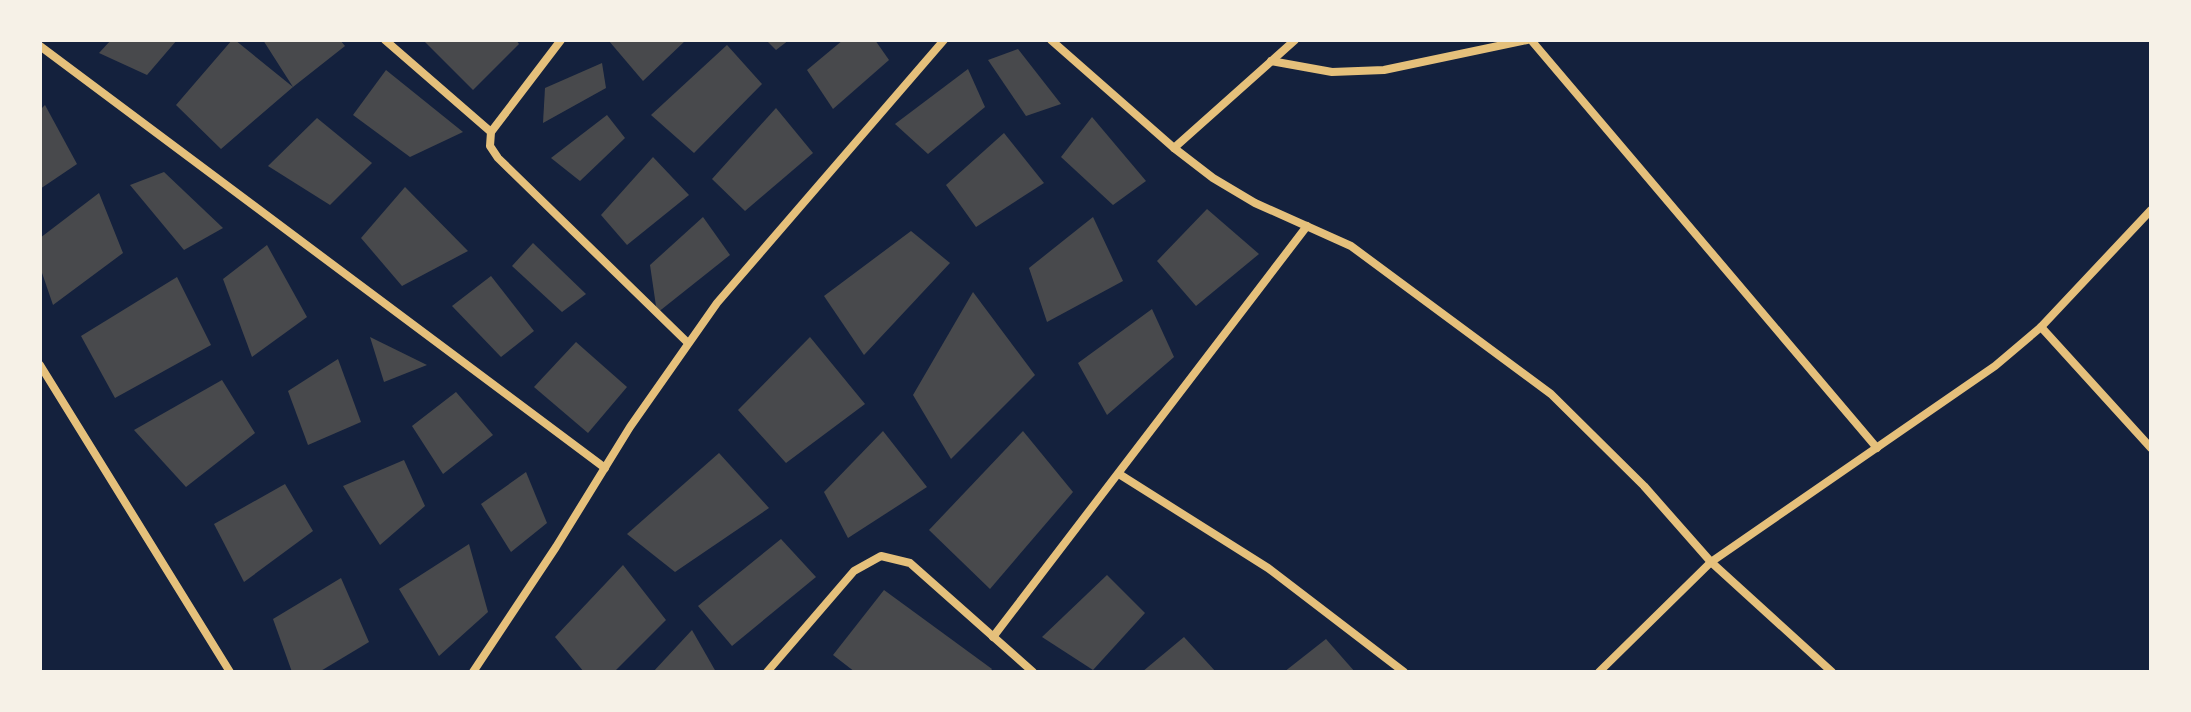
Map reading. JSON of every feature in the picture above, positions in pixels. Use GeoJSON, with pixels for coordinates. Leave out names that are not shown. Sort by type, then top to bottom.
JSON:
{"type":"FeatureCollection","features":[{"type":"Feature","properties":{"kind":"street"},"geometry":{"type":"LineString","coordinates":[[385,40],[491,132]]}},
{"type":"Feature","properties":{"kind":"street"},"geometry":{"type":"LineString","coordinates":[[561,40],[491,132],[490,146],[498,158],[688,343]]}},
{"type":"Feature","properties":{"kind":"street"},"geometry":{"type":"LineString","coordinates":[[473,672],[556,547],[630,427],[717,303],[944,40]]}},
{"type":"Feature","properties":{"kind":"street"},"geometry":{"type":"LineString","coordinates":[[1051,40],[1174,148],[1213,178],[1255,203],[1351,246],[1551,394],[1644,486],[1711,562],[1832,672]]}},
{"type":"Feature","properties":{"kind":"street"},"geometry":{"type":"LineString","coordinates":[[1174,148],[1295,40]]}},
{"type":"Feature","properties":{"kind":"street"},"geometry":{"type":"LineString","coordinates":[[1271,61],[1332,72],[1384,70],[1529,40],[1877,448]]}},
{"type":"Feature","properties":{"kind":"street"},"geometry":{"type":"LineString","coordinates":[[40,46],[605,468]]}},
{"type":"Feature","properties":{"kind":"street"},"geometry":{"type":"LineString","coordinates":[[1599,672],[1711,562],[1995,366],[2041,327],[2151,210]]}},
{"type":"Feature","properties":{"kind":"street"},"geometry":{"type":"LineString","coordinates":[[993,637],[1307,226]]}},
{"type":"Feature","properties":{"kind":"street"},"geometry":{"type":"LineString","coordinates":[[2041,327],[2151,448]]}},
{"type":"Feature","properties":{"kind":"street"},"geometry":{"type":"LineString","coordinates":[[40,365],[230,672]]}},
{"type":"Feature","properties":{"kind":"street"},"geometry":{"type":"LineString","coordinates":[[1119,474],[1268,568],[1404,672]]}},
{"type":"Feature","properties":{"kind":"street"},"geometry":{"type":"LineString","coordinates":[[767,672],[854,571],[881,556],[910,563],[1033,672]]}},
{"type":"Feature","properties":{"kind":"building"},"geometry":{"type":"Polygon","coordinates":[[[111,40],[177,40],[147,75],[99,53],[111,40]]]}},
{"type":"Feature","properties":{"kind":"building"},"geometry":{"type":"Polygon","coordinates":[[[232,40],[293,87],[221,149],[176,105],[232,40]]]}},
{"type":"Feature","properties":{"kind":"building"},"geometry":{"type":"Polygon","coordinates":[[[263,40],[340,40],[345,46],[293,87],[263,40]]]}},
{"type":"Feature","properties":{"kind":"building"},"geometry":{"type":"Polygon","coordinates":[[[423,40],[516,40],[519,44],[473,90],[423,40]]]}},
{"type":"Feature","properties":{"kind":"building"},"geometry":{"type":"Polygon","coordinates":[[[611,40],[686,40],[643,81],[611,40]]]}},
{"type":"Feature","properties":{"kind":"building"},"geometry":{"type":"Polygon","coordinates":[[[766,40],[789,40],[776,50],[766,40]]]}},
{"type":"Feature","properties":{"kind":"building"},"geometry":{"type":"Polygon","coordinates":[[[843,40],[875,40],[889,60],[833,109],[807,70],[843,40]]]}},
{"type":"Feature","properties":{"kind":"building"},"geometry":{"type":"Polygon","coordinates":[[[727,45],[762,84],[694,153],[651,115],[727,45]]]}},
{"type":"Feature","properties":{"kind":"building"},"geometry":{"type":"Polygon","coordinates":[[[1018,49],[1061,104],[1026,116],[988,60],[1018,49]]]}},
{"type":"Feature","properties":{"kind":"building"},"geometry":{"type":"Polygon","coordinates":[[[602,63],[606,88],[543,123],[545,88],[602,63]]]}},
{"type":"Feature","properties":{"kind":"building"},"geometry":{"type":"Polygon","coordinates":[[[968,69],[985,107],[928,154],[895,124],[968,69]]]}},
{"type":"Feature","properties":{"kind":"building"},"geometry":{"type":"Polygon","coordinates":[[[386,70],[463,132],[410,157],[353,115],[386,70]]]}},
{"type":"Feature","properties":{"kind":"building"},"geometry":{"type":"Polygon","coordinates":[[[45,105],[77,164],[40,189],[40,110],[45,105]]]}},
{"type":"Feature","properties":{"kind":"building"},"geometry":{"type":"Polygon","coordinates":[[[776,108],[813,153],[745,211],[712,179],[776,108]]]}},
{"type":"Feature","properties":{"kind":"building"},"geometry":{"type":"Polygon","coordinates":[[[607,115],[625,138],[580,181],[551,158],[607,115]]]}},
{"type":"Feature","properties":{"kind":"building"},"geometry":{"type":"Polygon","coordinates":[[[1092,117],[1146,181],[1113,205],[1061,157],[1092,117]]]}},
{"type":"Feature","properties":{"kind":"building"},"geometry":{"type":"Polygon","coordinates":[[[317,118],[372,163],[330,205],[268,166],[317,118]]]}},
{"type":"Feature","properties":{"kind":"building"},"geometry":{"type":"Polygon","coordinates":[[[1004,133],[1044,183],[976,227],[946,185],[1004,133]]]}},
{"type":"Feature","properties":{"kind":"building"},"geometry":{"type":"Polygon","coordinates":[[[653,157],[689,195],[627,245],[601,215],[653,157]]]}},
{"type":"Feature","properties":{"kind":"building"},"geometry":{"type":"Polygon","coordinates":[[[164,172],[223,228],[184,250],[130,185],[164,172]]]}},
{"type":"Feature","properties":{"kind":"building"},"geometry":{"type":"Polygon","coordinates":[[[405,187],[468,251],[402,286],[361,238],[405,187]]]}},
{"type":"Feature","properties":{"kind":"building"},"geometry":{"type":"Polygon","coordinates":[[[99,193],[123,253],[53,305],[40,267],[40,238],[99,193]]]}},
{"type":"Feature","properties":{"kind":"building"},"geometry":{"type":"Polygon","coordinates":[[[1207,209],[1259,254],[1196,306],[1157,261],[1207,209]]]}},
{"type":"Feature","properties":{"kind":"building"},"geometry":{"type":"Polygon","coordinates":[[[703,217],[730,255],[657,313],[650,265],[703,217]]]}},
{"type":"Feature","properties":{"kind":"building"},"geometry":{"type":"Polygon","coordinates":[[[1093,217],[1123,281],[1047,322],[1029,268],[1093,217]]]}},
{"type":"Feature","properties":{"kind":"building"},"geometry":{"type":"Polygon","coordinates":[[[911,231],[950,263],[864,355],[824,296],[911,231]]]}},
{"type":"Feature","properties":{"kind":"building"},"geometry":{"type":"Polygon","coordinates":[[[533,243],[586,294],[562,312],[512,266],[533,243]]]}},
{"type":"Feature","properties":{"kind":"building"},"geometry":{"type":"Polygon","coordinates":[[[267,245],[307,317],[252,357],[223,279],[267,245]]]}},
{"type":"Feature","properties":{"kind":"building"},"geometry":{"type":"Polygon","coordinates":[[[491,276],[534,331],[501,357],[452,306],[491,276]]]}},
{"type":"Feature","properties":{"kind":"building"},"geometry":{"type":"Polygon","coordinates":[[[177,277],[211,345],[115,398],[81,336],[177,277]]]}},
{"type":"Feature","properties":{"kind":"building"},"geometry":{"type":"Polygon","coordinates":[[[973,292],[1035,375],[951,459],[913,395],[973,292]]]}},
{"type":"Feature","properties":{"kind":"building"},"geometry":{"type":"Polygon","coordinates":[[[1152,309],[1174,357],[1107,415],[1078,363],[1152,309]]]}},
{"type":"Feature","properties":{"kind":"building"},"geometry":{"type":"Polygon","coordinates":[[[370,337],[427,365],[384,382],[370,337]]]}},
{"type":"Feature","properties":{"kind":"building"},"geometry":{"type":"Polygon","coordinates":[[[810,337],[865,404],[786,463],[738,410],[810,337]]]}},
{"type":"Feature","properties":{"kind":"building"},"geometry":{"type":"Polygon","coordinates":[[[576,342],[627,387],[588,433],[534,387],[576,342]]]}},
{"type":"Feature","properties":{"kind":"building"},"geometry":{"type":"Polygon","coordinates":[[[338,359],[361,422],[308,445],[288,391],[338,359]]]}},
{"type":"Feature","properties":{"kind":"building"},"geometry":{"type":"Polygon","coordinates":[[[222,380],[255,433],[186,487],[134,430],[222,380]]]}},
{"type":"Feature","properties":{"kind":"building"},"geometry":{"type":"Polygon","coordinates":[[[456,392],[493,435],[443,474],[412,426],[456,392]]]}},
{"type":"Feature","properties":{"kind":"building"},"geometry":{"type":"Polygon","coordinates":[[[883,431],[927,487],[848,538],[824,492],[883,431]]]}},
{"type":"Feature","properties":{"kind":"building"},"geometry":{"type":"Polygon","coordinates":[[[1023,431],[1073,492],[990,589],[929,530],[1023,431]]]}},
{"type":"Feature","properties":{"kind":"building"},"geometry":{"type":"Polygon","coordinates":[[[719,453],[769,508],[675,572],[627,534],[719,453]]]}},
{"type":"Feature","properties":{"kind":"building"},"geometry":{"type":"Polygon","coordinates":[[[404,460],[425,506],[380,545],[343,486],[404,460]]]}},
{"type":"Feature","properties":{"kind":"building"},"geometry":{"type":"Polygon","coordinates":[[[526,472],[547,523],[511,552],[481,504],[526,472]]]}},
{"type":"Feature","properties":{"kind":"building"},"geometry":{"type":"Polygon","coordinates":[[[285,484],[313,531],[244,582],[214,524],[285,484]]]}},
{"type":"Feature","properties":{"kind":"building"},"geometry":{"type":"Polygon","coordinates":[[[781,539],[816,577],[732,646],[698,606],[781,539]]]}},
{"type":"Feature","properties":{"kind":"building"},"geometry":{"type":"Polygon","coordinates":[[[469,544],[488,612],[439,656],[399,589],[469,544]]]}},
{"type":"Feature","properties":{"kind":"building"},"geometry":{"type":"Polygon","coordinates":[[[623,565],[666,620],[614,672],[584,672],[555,637],[623,565]]]}},
{"type":"Feature","properties":{"kind":"building"},"geometry":{"type":"Polygon","coordinates":[[[1107,575],[1145,613],[1093,670],[1042,637],[1107,575]]]}},
{"type":"Feature","properties":{"kind":"building"},"geometry":{"type":"Polygon","coordinates":[[[341,578],[369,642],[319,672],[292,672],[273,619],[341,578]]]}},
{"type":"Feature","properties":{"kind":"building"},"geometry":{"type":"Polygon","coordinates":[[[884,590],[992,669],[990,672],[855,672],[833,655],[884,590]]]}},
{"type":"Feature","properties":{"kind":"building"},"geometry":{"type":"Polygon","coordinates":[[[692,630],[716,672],[653,672],[692,630]]]}},
{"type":"Feature","properties":{"kind":"building"},"geometry":{"type":"Polygon","coordinates":[[[1184,637],[1216,672],[1142,672],[1184,637]]]}},
{"type":"Feature","properties":{"kind":"building"},"geometry":{"type":"Polygon","coordinates":[[[1326,639],[1355,672],[1284,672],[1326,639]]]}}]}
